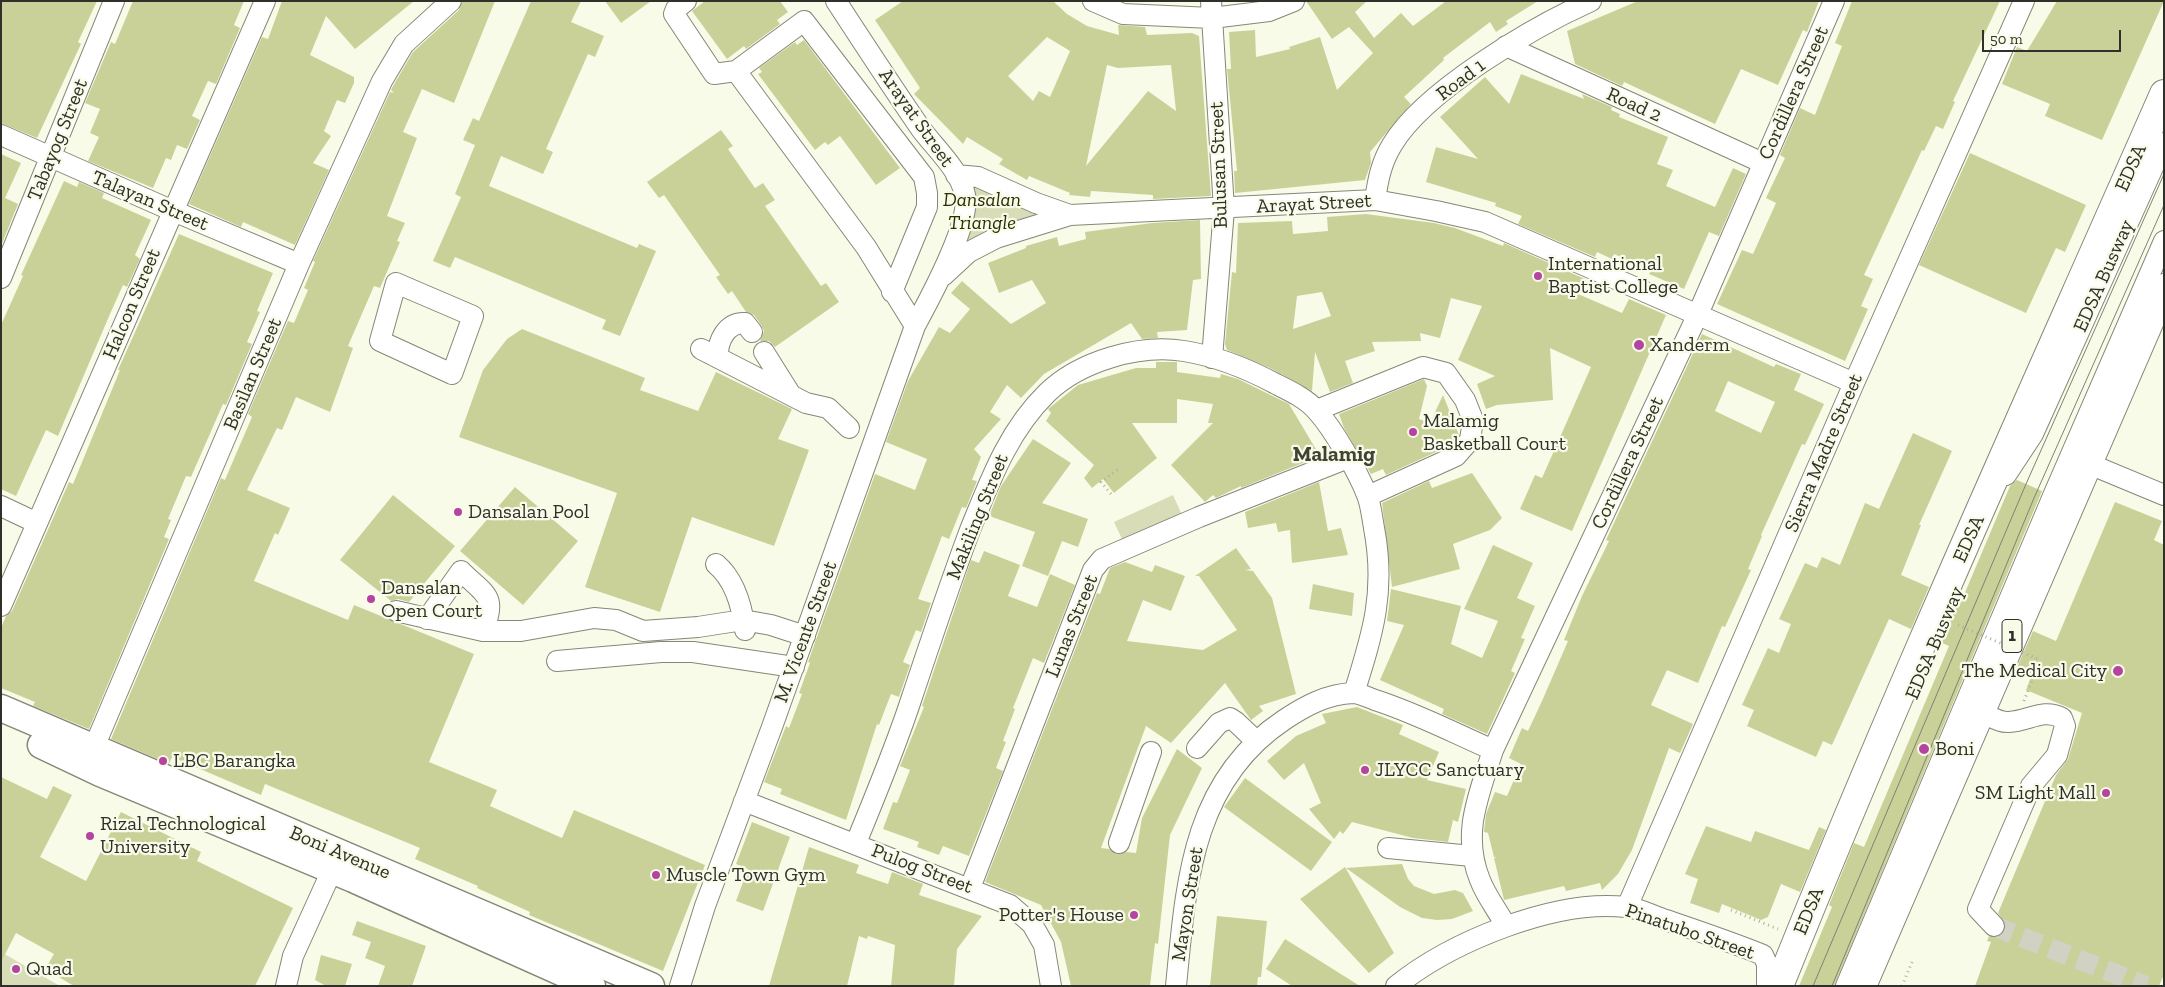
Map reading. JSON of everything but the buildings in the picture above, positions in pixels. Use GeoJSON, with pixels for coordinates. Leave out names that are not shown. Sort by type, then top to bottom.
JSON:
{"type":"FeatureCollection","features":[{"type":"Feature","properties":{"kind":"highway","name":"EDSA"},"geometry":{"type":"LineString","coordinates":[[1779,986],[1814,898],[1942,600],[2164,94]]}},
{"type":"Feature","properties":{"kind":"highway","name":"1"},"geometry":{"type":"LineString","coordinates":[[1862,986],[2087,462],[2164,288]]}},
{"type":"Feature","properties":{"kind":"main road","name":"Boni Avenue"},"geometry":{"type":"LineString","coordinates":[[1,708],[90,757]]}},
{"type":"Feature","properties":{"kind":"main road","name":"Boni Avenue"},"geometry":{"type":"LineString","coordinates":[[1,728],[90,757],[336,862],[651,986]]}},
{"type":"Feature","properties":{"kind":"main road","name":"Boni Avenue"},"geometry":{"type":"LineString","coordinates":[[336,862],[592,986]]}},
{"type":"Feature","properties":{"kind":"street","name":"Tabayog Street"},"geometry":{"type":"LineString","coordinates":[[1,278],[52,158],[114,1]]}},
{"type":"Feature","properties":{"kind":"street","name":"Halcon Street"},"geometry":{"type":"LineString","coordinates":[[1,606],[265,1]]}},
{"type":"Feature","properties":{"kind":"street","name":"Basilan Street"},"geometry":{"type":"LineString","coordinates":[[90,757],[299,264],[382,81],[404,44],[451,1]]}},
{"type":"Feature","properties":{"kind":"street"},"geometry":{"type":"LineString","coordinates":[[686,1],[676,9],[674,14],[714,74],[736,71],[804,21],[924,177],[927,207],[892,292]]}},
{"type":"Feature","properties":{"kind":"street","name":"Arayat Street"},"geometry":{"type":"LineString","coordinates":[[836,1],[921,129],[956,174],[978,177],[1036,203],[1070,215],[1224,209],[1375,200],[1485,222],[1854,383]]}},
{"type":"Feature","properties":{"kind":"street"},"geometry":{"type":"LineString","coordinates":[[1093,1],[1123,14],[1212,10],[1269,11],[1294,1]]}},
{"type":"Feature","properties":{"kind":"street","name":"Road 1"},"geometry":{"type":"LineString","coordinates":[[1375,200],[1380,168],[1392,144],[1414,118],[1443,93],[1506,46],[1565,13],[1591,1]]}},
{"type":"Feature","properties":{"kind":"street","name":"Cordillera Street"},"geometry":{"type":"LineString","coordinates":[[1506,926],[1480,882],[1472,856],[1472,819],[1494,750],[1698,314],[1834,1]]}},
{"type":"Feature","properties":{"kind":"street","name":"Sierra Madre Street"},"geometry":{"type":"LineString","coordinates":[[1627,907],[1854,383],[2024,1]]}},
{"type":"Feature","properties":{"kind":"street","name":"Bulusan Street"},"geometry":{"type":"LineString","coordinates":[[1212,10],[1224,209],[1212,358]]}},
{"type":"Feature","properties":{"kind":"street","name":"Road 2"},"geometry":{"type":"LineString","coordinates":[[1506,46],[1763,163]]}},
{"type":"Feature","properties":{"kind":"street"},"geometry":{"type":"LineString","coordinates":[[736,71],[866,247],[892,292],[916,326]]}},
{"type":"Feature","properties":{"kind":"street","name":"Talayan Street"},"geometry":{"type":"LineString","coordinates":[[1,135],[299,264]]}},
{"type":"Feature","properties":{"kind":"street","name":"EDSA Busway"},"geometry":{"type":"LineString","coordinates":[[1790,986],[2005,475],[2033,434],[2164,142]]}},
{"type":"Feature","properties":{"kind":"street","name":"M. Vicente Street"},"geometry":{"type":"LineString","coordinates":[[680,986],[705,906],[794,667],[916,326],[938,281],[965,212],[965,195],[956,174]]}},
{"type":"Feature","properties":{"kind":"street","name":"M. Vicente Street"},"geometry":{"type":"LineString","coordinates":[[938,281],[969,252],[996,238],[1070,215]]}},
{"type":"Feature","properties":{"kind":"street","name":"EDSA Busway"},"geometry":{"type":"LineString","coordinates":[[1846,986],[2049,505],[2164,241]]}},
{"type":"Feature","properties":{"kind":"street"},"geometry":{"type":"LineString","coordinates":[[396,283],[473,316],[452,374],[380,341],[396,283]]}},
{"type":"Feature","properties":{"kind":"street"},"geometry":{"type":"LineString","coordinates":[[752,332],[744,323],[734,325],[720,338],[709,353],[798,399]]}},
{"type":"Feature","properties":{"kind":"street","name":"Makiling Street"},"geometry":{"type":"LineString","coordinates":[[856,843],[902,726],[961,553],[994,471],[1016,431],[1054,387],[1077,372],[1101,360],[1152,351],[1182,351],[1212,358],[1262,376],[1293,393],[1317,410],[1348,458],[1368,496],[1378,549],[1379,594],[1375,623],[1354,693]]}},
{"type":"Feature","properties":{"kind":"street"},"geometry":{"type":"LineString","coordinates":[[764,352],[798,399],[821,421],[849,428],[876,440]]}},
{"type":"Feature","properties":{"kind":"street"},"geometry":{"type":"LineString","coordinates":[[1317,410],[1423,367],[1446,374],[1465,400],[1473,420],[1470,440],[1456,456],[1368,496]]}},
{"type":"Feature","properties":{"kind":"street","name":"Lunas Street"},"geometry":{"type":"LineString","coordinates":[[970,888],[1093,570],[1102,559],[1199,517],[1348,458]]}},
{"type":"Feature","properties":{"kind":"street"},"geometry":{"type":"LineString","coordinates":[[2087,462],[2164,495]]}},
{"type":"Feature","properties":{"kind":"street"},"geometry":{"type":"LineString","coordinates":[[1,506],[37,523]]}},
{"type":"Feature","properties":{"kind":"street"},"geometry":{"type":"LineString","coordinates":[[716,564],[725,572],[733,584],[738,624]]}},
{"type":"Feature","properties":{"kind":"street"},"geometry":{"type":"LineString","coordinates":[[426,619],[456,565],[488,597],[490,612],[483,631]]}},
{"type":"Feature","properties":{"kind":"street"},"geometry":{"type":"LineString","coordinates":[[396,611],[483,631],[521,631],[594,618],[616,620],[643,631],[738,624],[803,642]]}},
{"type":"Feature","properties":{"kind":"street"},"geometry":{"type":"LineString","coordinates":[[557,660],[661,652],[693,652],[794,667]]}},
{"type":"Feature","properties":{"kind":"street","name":"Mayon Street"},"geometry":{"type":"LineString","coordinates":[[1176,986],[1186,888],[1197,840],[1232,766],[1256,741],[1311,702],[1354,693],[1388,704],[1494,750]]}},
{"type":"Feature","properties":{"kind":"street"},"geometry":{"type":"LineString","coordinates":[[1979,712],[2007,722],[2039,714],[2053,713],[2062,718],[2065,726],[2057,755],[2031,786],[1978,909],[1994,926]]}},
{"type":"Feature","properties":{"kind":"street"},"geometry":{"type":"LineString","coordinates":[[1196,748],[1219,723],[1230,718],[1256,741]]}},
{"type":"Feature","properties":{"kind":"street"},"geometry":{"type":"LineString","coordinates":[[1119,842],[1151,752]]}},
{"type":"Feature","properties":{"kind":"street","name":"Pulog Street"},"geometry":{"type":"LineString","coordinates":[[744,801],[856,843],[1010,905],[1032,924],[1044,945],[1051,986]]}},
{"type":"Feature","properties":{"kind":"street"},"geometry":{"type":"LineString","coordinates":[[1388,848],[1472,856]]}},
{"type":"Feature","properties":{"kind":"street"},"geometry":{"type":"LineString","coordinates":[[286,986],[293,956],[336,862]]}},
{"type":"Feature","properties":{"kind":"street","name":"Pinatubo Street"},"geometry":{"type":"LineString","coordinates":[[1396,986],[1418,968],[1440,956],[1506,926],[1585,907],[1627,907],[1763,955],[1767,964],[1767,986]]}},
{"type":"Feature","properties":{"kind":"path"},"geometry":{"type":"LineString","coordinates":[[1111,494],[1101,482],[1120,468]]}},
{"type":"Feature","properties":{"kind":"path"},"geometry":{"type":"LineString","coordinates":[[1958,625],[2040,660],[2023,704]]}},
{"type":"Feature","properties":{"kind":"path"},"geometry":{"type":"LineString","coordinates":[[1731,910],[1781,930]]}},
{"type":"Feature","properties":{"kind":"path"},"geometry":{"type":"LineString","coordinates":[[1902,986],[1912,962]]}},
{"type":"Feature","properties":{"kind":"green space","name":"Dansalan Triangle"},"geometry":{"type":"Polygon","coordinates":[[[961,174],[1047,214],[949,257],[961,174]]]}},
{"type":"Feature","properties":{"kind":"green space"},"geometry":{"type":"Polygon","coordinates":[[[1173,495],[1187,526],[1128,552],[1114,522],[1173,495]]]}},
{"type":"Feature","properties":{"kind":"green space","name":"Quad"},"geometry":{"type":"Polygon","coordinates":[[[1,952],[60,986],[1,986],[1,952]]]}},
{"type":"Feature","properties":{"kind":"tunnel"},"geometry":{"type":"LineString","coordinates":[[1994,926],[2146,986]]}},
{"type":"Feature","properties":{"kind":"tram line"},"geometry":{"type":"LineString","coordinates":[[1813,986],[2026,484],[2164,174]]}},
{"type":"Feature","properties":{"kind":"tram line"},"geometry":{"type":"LineString","coordinates":[[1832,986],[2034,498],[2164,205]]}},
{"type":"Feature","properties":{"kind":"place","name":"International Baptist College"},"geometry":{"type":"Point","coordinates":[1538,276]}},
{"type":"Feature","properties":{"kind":"place","name":"Xanderm"},"geometry":{"type":"Point","coordinates":[1639,345]}},
{"type":"Feature","properties":{"kind":"place","name":"Malamig Basketball Court"},"geometry":{"type":"Point","coordinates":[1413,432]}},
{"type":"Feature","properties":{"kind":"place","name":"Dansalan Pool"},"geometry":{"type":"Point","coordinates":[458,512]}},
{"type":"Feature","properties":{"kind":"place","name":"Dansalan Open Court"},"geometry":{"type":"Point","coordinates":[371,599]}},
{"type":"Feature","properties":{"kind":"place","name":"The Medical City"},"geometry":{"type":"Point","coordinates":[2118,671]}},
{"type":"Feature","properties":{"kind":"place","name":"Boni"},"geometry":{"type":"Point","coordinates":[1924,749]}},
{"type":"Feature","properties":{"kind":"place","name":"LBC Barangka"},"geometry":{"type":"Point","coordinates":[163,761]}},
{"type":"Feature","properties":{"kind":"place","name":"JLYCC Sanctuary"},"geometry":{"type":"Point","coordinates":[1365,770]}},
{"type":"Feature","properties":{"kind":"place","name":"SM Light Mall"},"geometry":{"type":"Point","coordinates":[2106,793]}},
{"type":"Feature","properties":{"kind":"place","name":"Rizal Technological University"},"geometry":{"type":"Point","coordinates":[90,836]}},
{"type":"Feature","properties":{"kind":"place","name":"Muscle Town Gym"},"geometry":{"type":"Point","coordinates":[656,875]}},
{"type":"Feature","properties":{"kind":"place","name":"Potter's House"},"geometry":{"type":"Point","coordinates":[1134,915]}},
{"type":"Feature","properties":{"kind":"place","name":"Quad"},"geometry":{"type":"Point","coordinates":[16,969]}},
{"type":"Feature","properties":{"kind":"district","name":"Malamig"},"geometry":{"type":"Point","coordinates":[1334,455]}}]}
